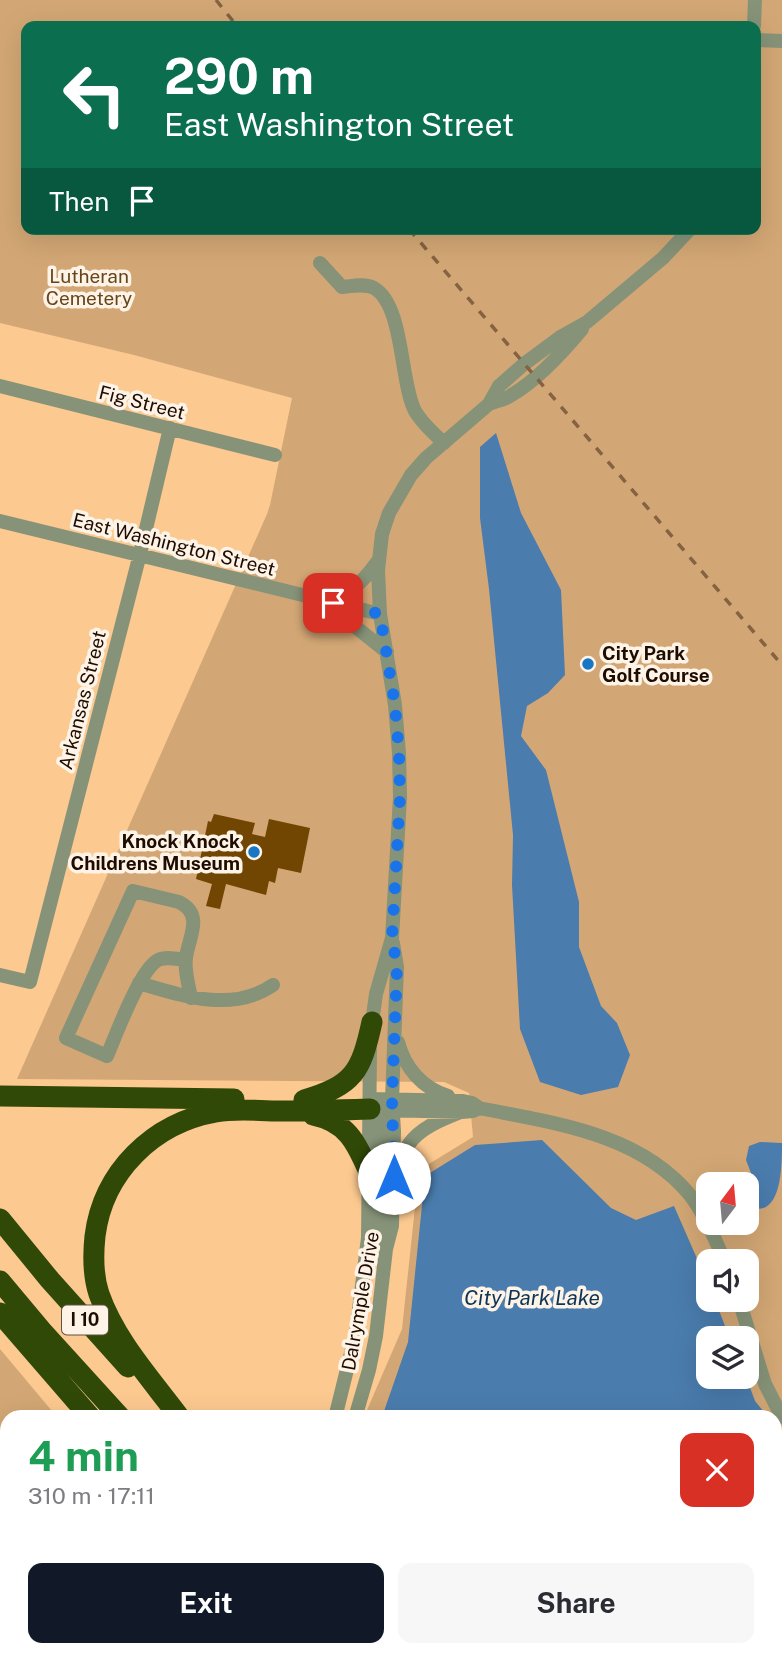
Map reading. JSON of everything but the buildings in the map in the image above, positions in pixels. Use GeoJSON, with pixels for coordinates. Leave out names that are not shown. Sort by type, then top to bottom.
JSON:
{"type":"FeatureCollection","features":[{"type":"Feature","properties":{"kind":"highway"},"geometry":{"type":"LineString","coordinates":[[172,1410],[116,1330],[98,1292],[94,1256],[96,1231],[101,1209],[117,1177],[131,1157],[149,1141],[192,1118],[226,1111],[299,1105],[335,1089],[351,1076],[362,1058],[372,1022]]}},
{"type":"Feature","properties":{"kind":"highway"},"geometry":{"type":"LineString","coordinates":[[0,1096],[381,1105]]}},
{"type":"Feature","properties":{"kind":"highway"},"geometry":{"type":"LineString","coordinates":[[299,1105],[340,1125],[358,1147],[369,1172]]}},
{"type":"Feature","properties":{"kind":"highway","name":"I 10"},"geometry":{"type":"LineString","coordinates":[[0,1219],[71,1304],[170,1410]]}},
{"type":"Feature","properties":{"kind":"highway","name":"I 10"},"geometry":{"type":"LineString","coordinates":[[0,1281],[114,1410]]}},
{"type":"Feature","properties":{"kind":"highway"},"geometry":{"type":"LineString","coordinates":[[0,1313],[84,1410]]}},
{"type":"Feature","properties":{"kind":"street"},"geometry":{"type":"LineString","coordinates":[[754,21],[755,0]]}},
{"type":"Feature","properties":{"kind":"street"},"geometry":{"type":"LineString","coordinates":[[761,40],[782,41]]}},
{"type":"Feature","properties":{"kind":"street","name":"Dalrymple Drive"},"geometry":{"type":"LineString","coordinates":[[357,1410],[371,1359],[386,1249],[392,1226],[394,1178],[381,1105],[372,1022],[376,994],[392,938],[400,797],[398,741],[380,614],[378,561],[382,534],[399,494],[419,467],[489,404],[499,386],[562,336],[587,322],[663,258],[684,235]]}},
{"type":"Feature","properties":{"kind":"street"},"geometry":{"type":"LineString","coordinates":[[320,263],[342,287],[359,285],[374,288],[386,300],[402,351],[415,410],[444,443]]}},
{"type":"Feature","properties":{"kind":"street","name":"Fig Street"},"geometry":{"type":"LineString","coordinates":[[0,386],[275,455]]}},
{"type":"Feature","properties":{"kind":"street","name":"Arkansas Street"},"geometry":{"type":"LineString","coordinates":[[0,975],[30,982],[170,428]]}},
{"type":"Feature","properties":{"kind":"street","name":"East Washington Street"},"geometry":{"type":"LineString","coordinates":[[0,521],[380,614]]}},
{"type":"Feature","properties":{"kind":"street"},"geometry":{"type":"LineString","coordinates":[[314,599],[350,591],[362,582],[378,561]]}},
{"type":"Feature","properties":{"kind":"street"},"geometry":{"type":"LineString","coordinates":[[314,599],[347,620],[387,652]]}},
{"type":"Feature","properties":{"kind":"street"},"geometry":{"type":"LineString","coordinates":[[185,960],[163,958],[156,961],[139,983],[107,1056],[66,1038],[133,891],[179,902],[188,909],[194,926],[185,960],[191,998]]}},
{"type":"Feature","properties":{"kind":"street","name":"Dalrymple Drive"},"geometry":{"type":"LineString","coordinates":[[337,1410],[356,1333],[362,1295],[368,1238],[369,1172],[394,1028],[397,967],[392,938]]}},
{"type":"Feature","properties":{"kind":"street"},"geometry":{"type":"LineString","coordinates":[[139,983],[191,998],[223,1000],[250,997],[273,985]]}},
{"type":"Feature","properties":{"kind":"street"},"geometry":{"type":"LineString","coordinates":[[394,1028],[406,1064],[417,1077],[429,1088],[462,1107]]}},
{"type":"Feature","properties":{"kind":"street"},"geometry":{"type":"LineString","coordinates":[[394,1178],[408,1145],[415,1137],[472,1103],[480,1108],[594,1134],[645,1156],[689,1194],[720,1249]]}},
{"type":"Feature","properties":{"kind":"street"},"geometry":{"type":"LineString","coordinates":[[386,1249],[380,1226],[381,1105],[462,1107]]}},
{"type":"Feature","properties":{"kind":"street"},"geometry":{"type":"LineString","coordinates":[[742,1312],[765,1384],[778,1410]]}},
{"type":"Feature","properties":{"kind":"green space","name":"Lutheran Cemetery"},"geometry":{"type":"Polygon","coordinates":[[[0,0],[782,0],[782,1410],[367,1410],[402,1329],[419,1170],[473,1137],[469,1093],[444,1082],[17,1079],[267,514],[292,398],[134,355],[0,323],[0,0]]]}},
{"type":"Feature","properties":{"kind":"green space"},"geometry":{"type":"Polygon","coordinates":[[[0,1349],[51,1410],[0,1410],[0,1349]]]}},
{"type":"Feature","properties":{"kind":"water"},"geometry":{"type":"Polygon","coordinates":[[[496,433],[521,513],[561,590],[565,675],[548,693],[527,706],[521,736],[546,770],[579,902],[579,947],[601,1006],[617,1023],[630,1055],[618,1087],[581,1095],[540,1082],[520,1029],[512,885],[513,835],[480,518],[480,447],[496,433]]]}},
{"type":"Feature","properties":{"kind":"water","name":"City Park Lake"},"geometry":{"type":"Polygon","coordinates":[[[542,1140],[611,1208],[636,1220],[674,1206],[696,1256],[696,1312],[720,1312],[725,1326],[696,1326],[696,1389],[750,1389],[762,1410],[384,1410],[408,1342],[425,1176],[475,1145],[542,1140]]]}},
{"type":"Feature","properties":{"kind":"water"},"geometry":{"type":"Polygon","coordinates":[[[760,1142],[782,1143],[778,1189],[767,1206],[760,1209],[760,1172],[751,1172],[746,1160],[749,1146],[760,1142]]]}},
{"type":"Feature","properties":{"kind":"railway"},"geometry":{"type":"LineString","coordinates":[[216,0],[233,21]]}},
{"type":"Feature","properties":{"kind":"railway"},"geometry":{"type":"LineString","coordinates":[[414,235],[782,665]]}},
{"type":"Feature","properties":{"kind":"place","name":"City Park Golf Course"},"geometry":{"type":"Point","coordinates":[588,664]}},
{"type":"Feature","properties":{"kind":"place","name":"Knock Knock Childrens Museum"},"geometry":{"type":"Point","coordinates":[254,852]}},
{"type":"Feature","properties":{"kind":"route"},"geometry":{"type":"LineString","coordinates":[[333,603],[380,614],[395,705],[400,797],[392,938],[397,967],[392,1100],[394,1178]]}}]}
